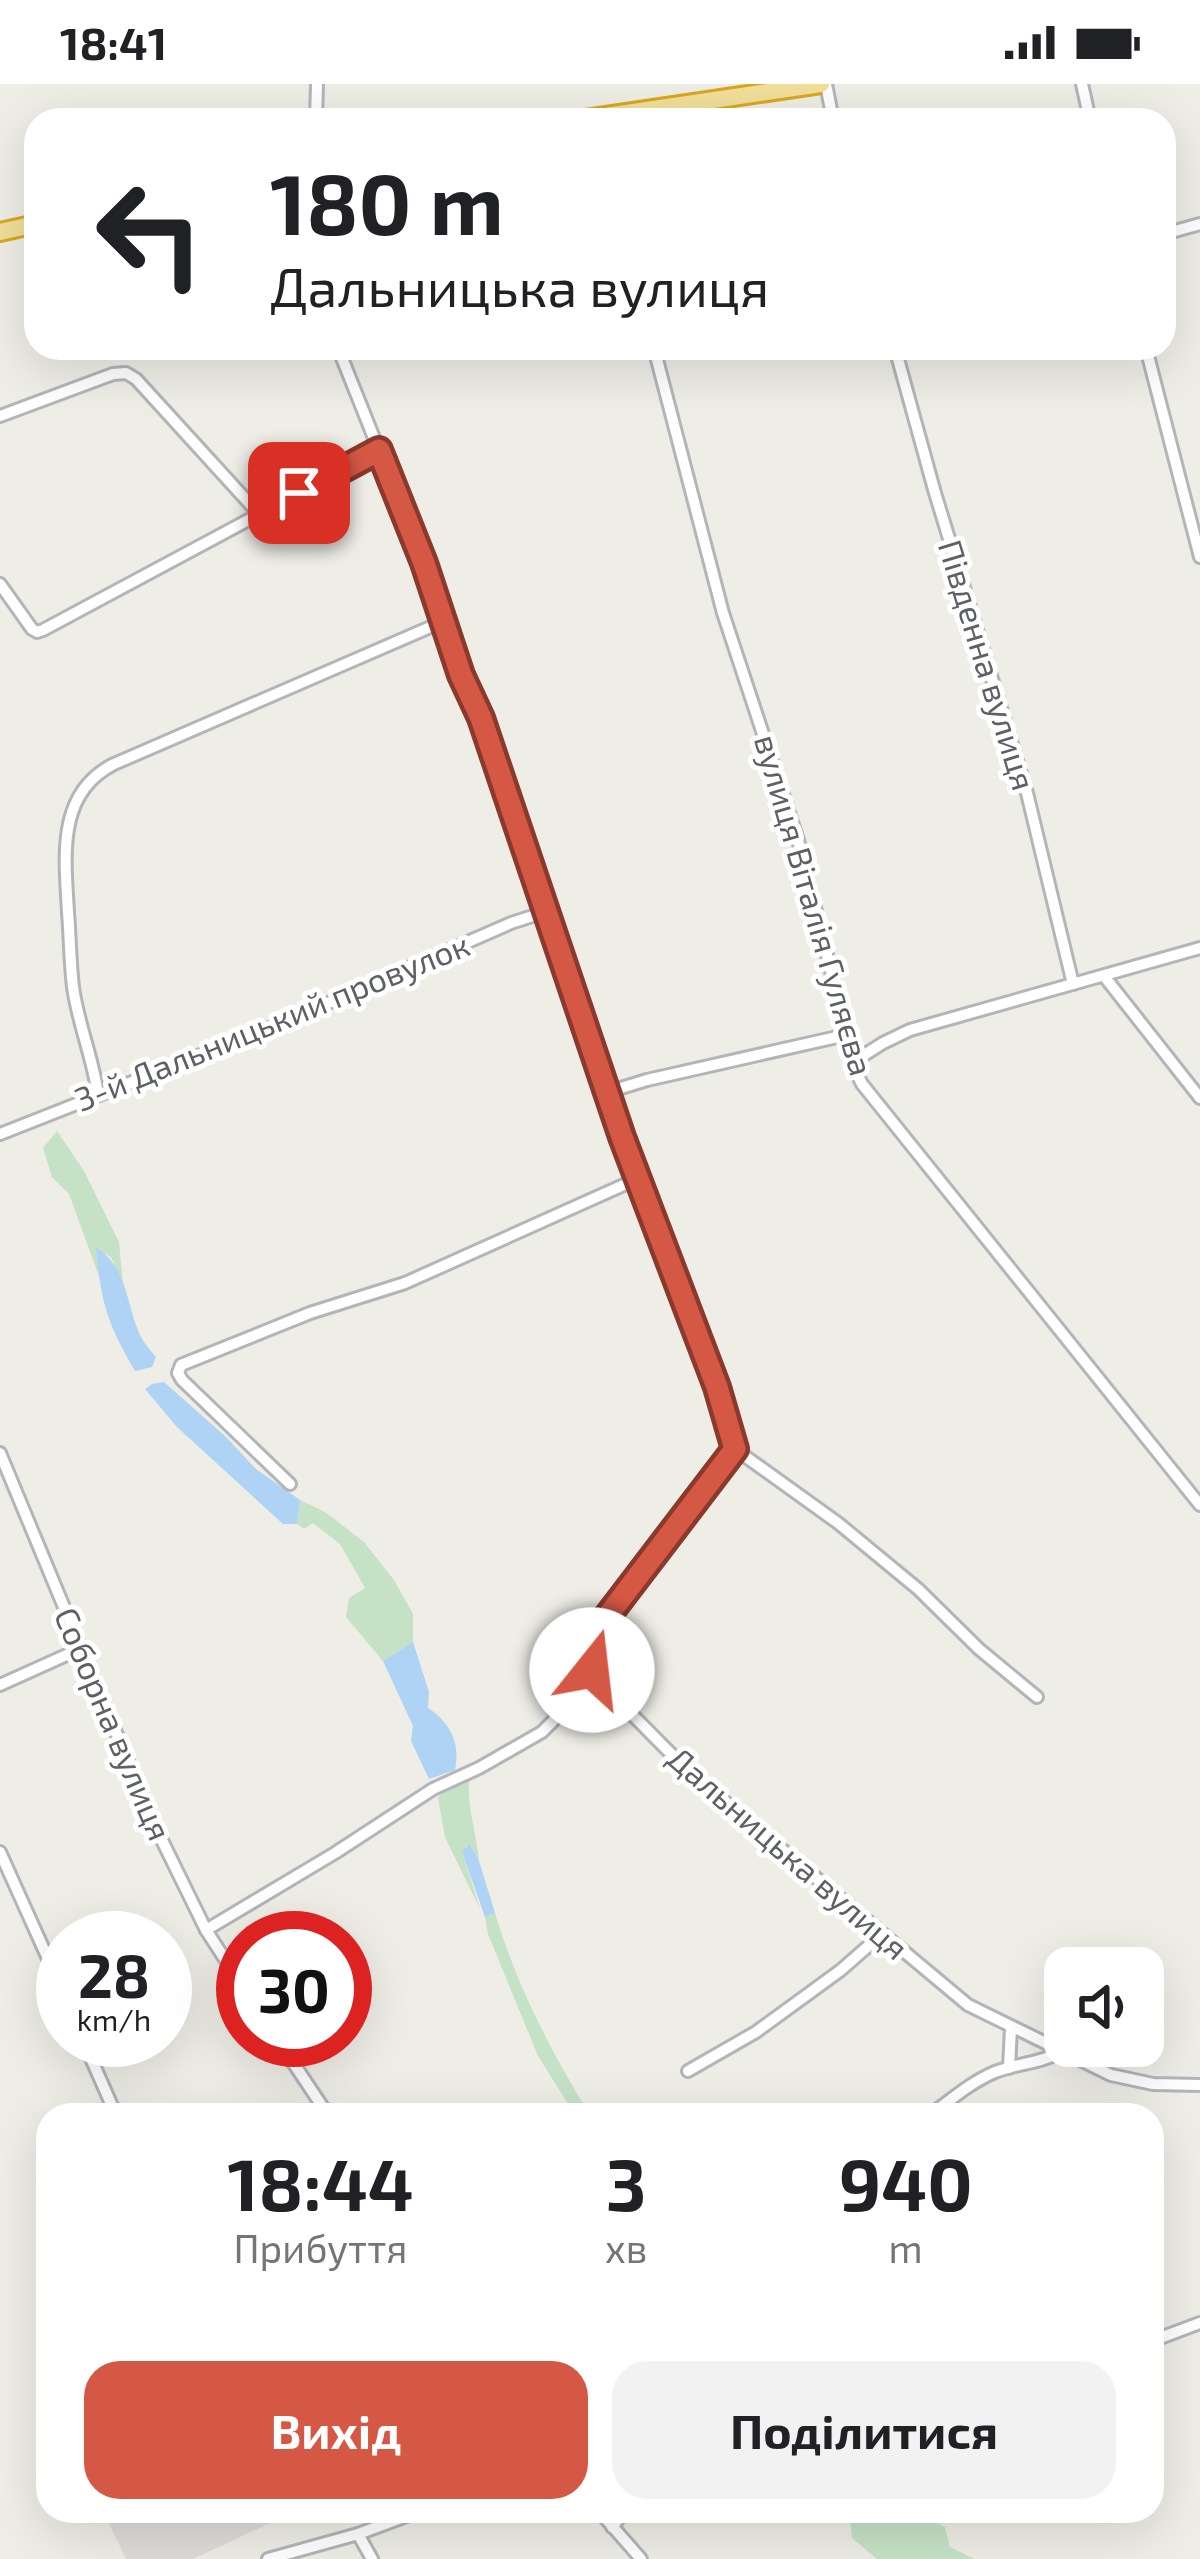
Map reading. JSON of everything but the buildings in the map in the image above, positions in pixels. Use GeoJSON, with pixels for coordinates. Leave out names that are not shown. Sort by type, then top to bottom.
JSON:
{"type":"FeatureCollection","features":[{"type":"Feature","properties":{"kind":"highway"},"geometry":{"type":"LineString","coordinates":[[660,108],[823,84]]}},
{"type":"Feature","properties":{"kind":"street"},"geometry":{"type":"LineString","coordinates":[[343,360],[481,718],[637,1179],[717,1387],[735,1449],[838,1523],[1037,1697]]}},
{"type":"Feature","properties":{"kind":"street","name":"вулиця Віталія Гуляєва"},"geometry":{"type":"LineString","coordinates":[[657,360],[723,614],[798,840],[862,1084],[1200,1505]]}},
{"type":"Feature","properties":{"kind":"street","name":"Південна вулиця"},"geometry":{"type":"LineString","coordinates":[[898,360],[1027,793],[1073,984]]}},
{"type":"Feature","properties":{"kind":"street"},"geometry":{"type":"LineString","coordinates":[[1149,360],[1200,557]]}},
{"type":"Feature","properties":{"kind":"street"},"geometry":{"type":"LineString","coordinates":[[0,416],[126,373],[259,514]]}},
{"type":"Feature","properties":{"kind":"street"},"geometry":{"type":"LineString","coordinates":[[0,584],[32,628],[43,630],[379,450]]}},
{"type":"Feature","properties":{"kind":"street"},"geometry":{"type":"LineString","coordinates":[[98,1095],[73,987],[65,862],[71,814],[91,777],[442,622]]}},
{"type":"Feature","properties":{"kind":"street","name":"3-й Дальницький провулок"},"geometry":{"type":"LineString","coordinates":[[0,1135],[287,1021],[545,911]]}},
{"type":"Feature","properties":{"kind":"street"},"geometry":{"type":"LineString","coordinates":[[854,1062],[910,1030],[1200,948]]}},
{"type":"Feature","properties":{"kind":"street"},"geometry":{"type":"LineString","coordinates":[[1104,976],[1200,1098]]}},
{"type":"Feature","properties":{"kind":"street"},"geometry":{"type":"LineString","coordinates":[[608,1093],[846,1035]]}},
{"type":"Feature","properties":{"kind":"street"},"geometry":{"type":"LineString","coordinates":[[290,1484],[182,1380],[181,1365],[310,1313],[405,1283],[637,1179]]}},
{"type":"Feature","properties":{"kind":"street"},"geometry":{"type":"LineString","coordinates":[[206,1930],[433,1789],[542,1732],[590,1655],[603,1622],[735,1449]]}},
{"type":"Feature","properties":{"kind":"street","name":"Соборна вулиця"},"geometry":{"type":"LineString","coordinates":[[0,1453],[154,1824],[216,1945]]}},
{"type":"Feature","properties":{"kind":"street"},"geometry":{"type":"LineString","coordinates":[[0,1685],[82,1648]]}},
{"type":"Feature","properties":{"kind":"street","name":"Дальницька вулиця"},"geometry":{"type":"LineString","coordinates":[[590,1655],[595,1676],[610,1694],[687,1770],[968,2005],[1044,2043]]}},
{"type":"Feature","properties":{"kind":"street"},"geometry":{"type":"LineString","coordinates":[[563,1701],[579,1703],[610,1694]]}},
{"type":"Feature","properties":{"kind":"street"},"geometry":{"type":"LineString","coordinates":[[0,1852],[36,1932]]}},
{"type":"Feature","properties":{"kind":"street"},"geometry":{"type":"LineString","coordinates":[[688,2071],[756,2032],[882,1934]]}},
{"type":"Feature","properties":{"kind":"street"},"geometry":{"type":"LineString","coordinates":[[1009,2068],[1011,2028]]}},
{"type":"Feature","properties":{"kind":"street"},"geometry":{"type":"LineString","coordinates":[[946,2103],[1009,2068],[1044,2058]]}},
{"type":"Feature","properties":{"kind":"street"},"geometry":{"type":"LineString","coordinates":[[94,2067],[111,2103]]}},
{"type":"Feature","properties":{"kind":"street"},"geometry":{"type":"LineString","coordinates":[[296,2067],[320,2103]]}},
{"type":"Feature","properties":{"kind":"street","name":"Дальницька вулиця"},"geometry":{"type":"LineString","coordinates":[[1095,2067],[1135,2081],[1200,2085]]}},
{"type":"Feature","properties":{"kind":"street"},"geometry":{"type":"LineString","coordinates":[[1164,2336],[1200,2323]]}},
{"type":"Feature","properties":{"kind":"street"},"geometry":{"type":"LineString","coordinates":[[268,2559],[388,2523]]}},
{"type":"Feature","properties":{"kind":"street"},"geometry":{"type":"LineString","coordinates":[[609,2523],[641,2559]]}},
{"type":"Feature","properties":{"kind":"street"},"geometry":{"type":"LineString","coordinates":[[612,2527],[615,2523]]}},
{"type":"Feature","properties":{"kind":"street"},"geometry":{"type":"LineString","coordinates":[[358,2534],[372,2559]]}},
{"type":"Feature","properties":{"kind":"shaded area"},"geometry":{"type":"Polygon","coordinates":[[[109,2523],[270,2523],[193,2559],[126,2559],[109,2523]]]}},
{"type":"Feature","properties":{"kind":"green space"},"geometry":{"type":"Polygon","coordinates":[[[57,1131],[84,1171],[119,1242],[123,1284],[111,1257],[97,1249],[99,1276],[69,1194],[52,1177],[43,1148],[57,1131]]]}},
{"type":"Feature","properties":{"kind":"green space"},"geometry":{"type":"Polygon","coordinates":[[[300,1500],[325,1512],[364,1542],[413,1614],[413,1642],[383,1661],[346,1617],[349,1598],[365,1588],[340,1544],[313,1523],[304,1529],[297,1524],[300,1500]]]}},
{"type":"Feature","properties":{"kind":"green space"},"geometry":{"type":"Polygon","coordinates":[[[470,1777],[479,1861],[471,1845],[462,1852],[480,1909],[445,1837],[438,1798],[445,1788],[470,1777]]]}},
{"type":"Feature","properties":{"kind":"green space"},"geometry":{"type":"Polygon","coordinates":[[[495,1913],[536,2017],[583,2103],[567,2103],[538,2056],[485,1917],[495,1913]]]}},
{"type":"Feature","properties":{"kind":"green space"},"geometry":{"type":"Polygon","coordinates":[[[850,2523],[937,2523],[945,2527],[950,2547],[975,2559],[877,2559],[852,2538],[850,2523]]]}},
{"type":"Feature","properties":{"kind":"water"},"geometry":{"type":"Polygon","coordinates":[[[96,1247],[120,1275],[139,1333],[156,1357],[152,1367],[135,1371],[118,1339],[103,1298],[96,1247]]]}},
{"type":"Feature","properties":{"kind":"water"},"geometry":{"type":"Polygon","coordinates":[[[164,1382],[256,1469],[300,1500],[297,1524],[283,1524],[177,1427],[145,1389],[164,1382]]]}},
{"type":"Feature","properties":{"kind":"water"},"geometry":{"type":"Polygon","coordinates":[[[413,1642],[429,1692],[428,1708],[448,1727],[456,1751],[455,1770],[429,1779],[411,1741],[413,1726],[383,1661],[413,1642]]]}},
{"type":"Feature","properties":{"kind":"water"},"geometry":{"type":"Polygon","coordinates":[[[470,1844],[495,1913],[485,1917],[462,1852],[470,1844]]]}},
{"type":"Feature","properties":{"kind":"route"},"geometry":{"type":"LineString","coordinates":[[299,493],[379,450],[481,718],[622,1137],[717,1387],[735,1449],[603,1622],[591,1647],[592,1670]]}}]}
